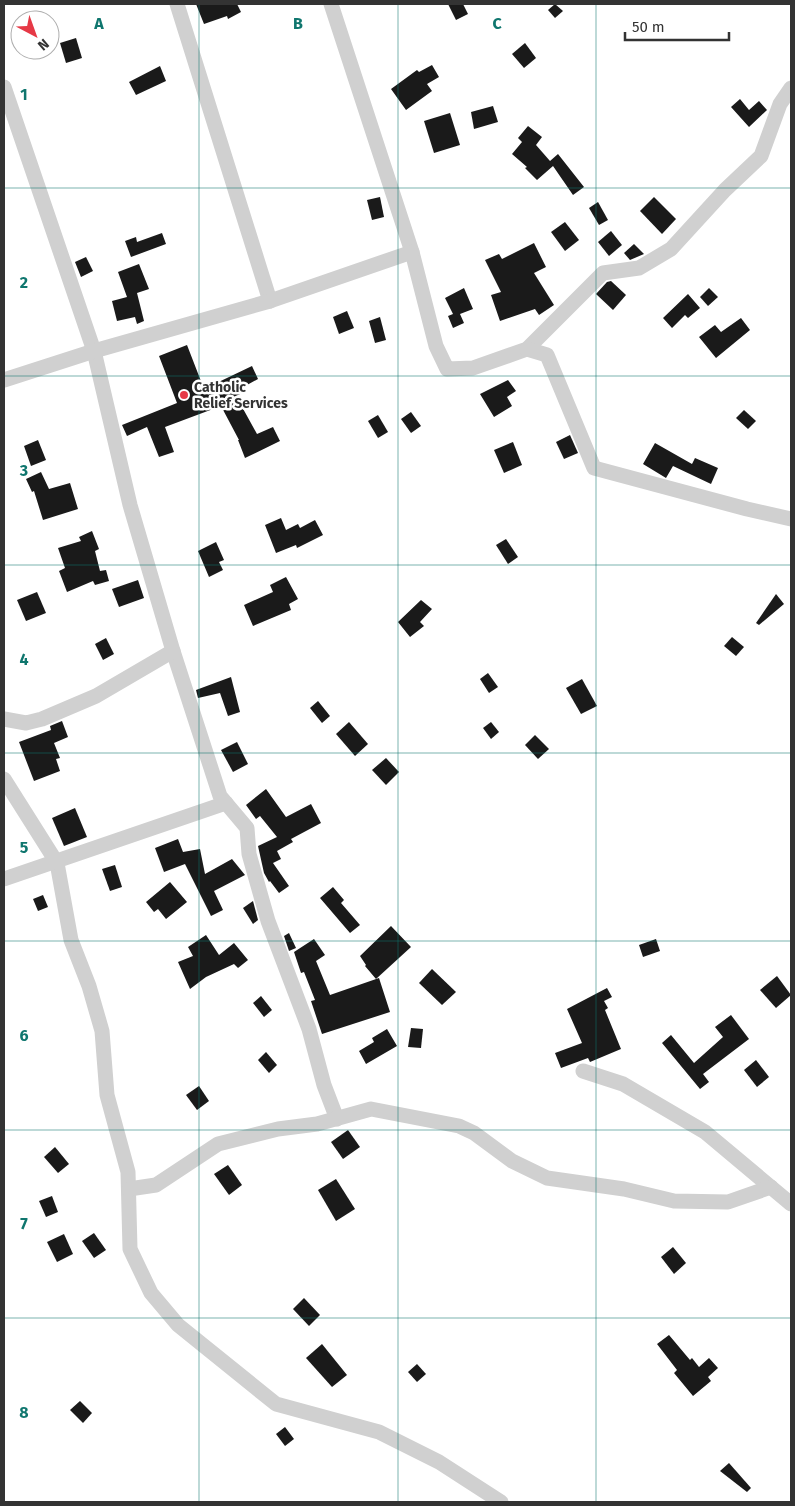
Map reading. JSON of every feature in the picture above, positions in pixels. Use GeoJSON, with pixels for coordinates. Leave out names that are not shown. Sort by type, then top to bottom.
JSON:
{"type":"FeatureCollection","features":[{"type":"Feature","properties":{"kind":"street"},"geometry":{"type":"LineString","coordinates":[[177,4],[270,301]]}},
{"type":"Feature","properties":{"kind":"street"},"geometry":{"type":"LineString","coordinates":[[332,4],[412,252],[436,346],[447,369],[473,368],[528,349],[603,273],[639,268],[672,249],[725,190],[761,156],[780,104],[791,88]]}},
{"type":"Feature","properties":{"kind":"street"},"geometry":{"type":"LineString","coordinates":[[4,87],[94,351],[130,505],[173,651],[220,796],[247,828],[249,854],[268,921],[309,1029],[324,1085],[337,1120]]}},
{"type":"Feature","properties":{"kind":"street"},"geometry":{"type":"LineString","coordinates":[[4,380],[94,351],[270,301],[412,252]]}},
{"type":"Feature","properties":{"kind":"street"},"geometry":{"type":"LineString","coordinates":[[528,349],[547,355],[594,468],[747,509],[791,518]]}},
{"type":"Feature","properties":{"kind":"street"},"geometry":{"type":"LineString","coordinates":[[4,719],[26,723],[42,720],[96,696],[173,651]]}},
{"type":"Feature","properties":{"kind":"street"},"geometry":{"type":"LineString","coordinates":[[4,779],[57,863],[71,940],[89,986],[102,1031],[107,1095],[128,1172],[130,1249],[151,1293],[178,1325],[276,1404],[379,1432],[439,1462],[501,1502]]}},
{"type":"Feature","properties":{"kind":"street"},"geometry":{"type":"LineString","coordinates":[[4,880],[226,804]]}},
{"type":"Feature","properties":{"kind":"street"},"geometry":{"type":"LineString","coordinates":[[584,1071],[623,1084],[705,1132],[791,1204]]}},
{"type":"Feature","properties":{"kind":"street"},"geometry":{"type":"LineString","coordinates":[[129,1189],[156,1185],[218,1144],[278,1129],[337,1120],[371,1109],[449,1124],[474,1133],[512,1161],[547,1178],[624,1189],[674,1202],[728,1202],[771,1187]]}},
{"type":"Feature","properties":{"kind":"building"},"geometry":{"type":"Polygon","coordinates":[[[196,4],[237,4],[241,12],[228,19],[227,16],[204,24],[196,4]]]}},
{"type":"Feature","properties":{"kind":"building"},"geometry":{"type":"Polygon","coordinates":[[[448,4],[463,4],[468,14],[456,20],[448,4]]]}},
{"type":"Feature","properties":{"kind":"building"},"geometry":{"type":"Polygon","coordinates":[[[555,4],[563,11],[555,18],[548,10],[555,4]]]}},
{"type":"Feature","properties":{"kind":"building"},"geometry":{"type":"Polygon","coordinates":[[[76,38],[82,58],[66,63],[60,43],[76,38]]]}},
{"type":"Feature","properties":{"kind":"building"},"geometry":{"type":"Polygon","coordinates":[[[525,43],[536,58],[524,68],[512,54],[525,43]]]}},
{"type":"Feature","properties":{"kind":"building"},"geometry":{"type":"Polygon","coordinates":[[[432,65],[439,77],[427,84],[432,91],[406,110],[391,89],[417,70],[419,72],[432,65]]]}},
{"type":"Feature","properties":{"kind":"building"},"geometry":{"type":"Polygon","coordinates":[[[160,66],[166,81],[136,95],[129,82],[160,66]]]}},
{"type":"Feature","properties":{"kind":"building"},"geometry":{"type":"Polygon","coordinates":[[[740,99],[749,110],[759,101],[767,110],[749,127],[731,107],[740,99]]]}},
{"type":"Feature","properties":{"kind":"building"},"geometry":{"type":"Polygon","coordinates":[[[493,106],[498,122],[474,129],[471,112],[493,106]]]}},
{"type":"Feature","properties":{"kind":"building"},"geometry":{"type":"Polygon","coordinates":[[[450,113],[460,145],[434,153],[424,121],[450,113]]]}},
{"type":"Feature","properties":{"kind":"building"},"geometry":{"type":"Polygon","coordinates":[[[528,126],[542,137],[536,145],[550,161],[558,154],[584,187],[573,195],[553,166],[537,180],[525,168],[527,167],[512,154],[522,142],[518,138],[528,126]]]}},
{"type":"Feature","properties":{"kind":"building"},"geometry":{"type":"Polygon","coordinates":[[[380,197],[384,217],[372,220],[367,200],[380,197]]]}},
{"type":"Feature","properties":{"kind":"building"},"geometry":{"type":"Polygon","coordinates":[[[654,197],[676,219],[662,234],[640,211],[654,197]]]}},
{"type":"Feature","properties":{"kind":"building"},"geometry":{"type":"Polygon","coordinates":[[[598,202],[608,220],[599,225],[589,208],[598,202]]]}},
{"type":"Feature","properties":{"kind":"building"},"geometry":{"type":"Polygon","coordinates":[[[565,222],[579,240],[565,251],[551,232],[565,222]]]}},
{"type":"Feature","properties":{"kind":"building"},"geometry":{"type":"Polygon","coordinates":[[[611,231],[622,245],[609,256],[598,242],[611,231]]]}},
{"type":"Feature","properties":{"kind":"building"},"geometry":{"type":"Polygon","coordinates":[[[162,233],[166,244],[131,257],[125,241],[136,237],[137,242],[162,233]]]}},
{"type":"Feature","properties":{"kind":"building"},"geometry":{"type":"Polygon","coordinates":[[[534,243],[546,267],[534,273],[554,305],[539,315],[535,309],[500,321],[491,295],[501,292],[485,260],[499,254],[502,259],[534,243]]]}},
{"type":"Feature","properties":{"kind":"building"},"geometry":{"type":"Polygon","coordinates":[[[634,244],[644,254],[630,260],[624,253],[634,244]]]}},
{"type":"Feature","properties":{"kind":"building"},"geometry":{"type":"Polygon","coordinates":[[[86,257],[93,271],[81,277],[75,262],[86,257]]]}},
{"type":"Feature","properties":{"kind":"building"},"geometry":{"type":"Polygon","coordinates":[[[139,264],[149,289],[137,293],[144,321],[137,324],[135,317],[117,321],[112,301],[127,297],[118,272],[139,264]]]}},
{"type":"Feature","properties":{"kind":"building"},"geometry":{"type":"Polygon","coordinates":[[[611,281],[626,295],[613,310],[596,294],[607,282],[611,281]]]}},
{"type":"Feature","properties":{"kind":"building"},"geometry":{"type":"Polygon","coordinates":[[[464,288],[473,309],[460,314],[464,323],[453,328],[448,316],[453,314],[445,298],[464,288]]]}},
{"type":"Feature","properties":{"kind":"building"},"geometry":{"type":"Polygon","coordinates":[[[709,288],[718,297],[708,306],[700,297],[709,288]]]}},
{"type":"Feature","properties":{"kind":"building"},"geometry":{"type":"Polygon","coordinates":[[[688,294],[700,308],[688,318],[685,315],[672,328],[663,318],[688,294]]]}},
{"type":"Feature","properties":{"kind":"building"},"geometry":{"type":"Polygon","coordinates":[[[347,311],[354,328],[339,334],[333,317],[347,311]]]}},
{"type":"Feature","properties":{"kind":"building"},"geometry":{"type":"Polygon","coordinates":[[[380,317],[386,340],[375,343],[369,321],[380,317]]]}},
{"type":"Feature","properties":{"kind":"building"},"geometry":{"type":"Polygon","coordinates":[[[741,318],[750,330],[716,358],[699,337],[715,325],[721,332],[741,318]]]}},
{"type":"Feature","properties":{"kind":"building"},"geometry":{"type":"Polygon","coordinates":[[[187,345],[204,389],[252,366],[258,379],[238,390],[240,394],[236,396],[257,434],[273,427],[280,441],[245,458],[239,440],[221,406],[165,427],[174,452],[159,457],[147,427],[127,436],[122,425],[177,403],[159,356],[187,345]]]}},
{"type":"Feature","properties":{"kind":"building"},"geometry":{"type":"Polygon","coordinates":[[[508,380],[516,391],[507,397],[512,406],[494,417],[480,394],[508,380]]]}},
{"type":"Feature","properties":{"kind":"building"},"geometry":{"type":"Polygon","coordinates":[[[744,410],[756,421],[748,429],[736,418],[744,410]]]}},
{"type":"Feature","properties":{"kind":"building"},"geometry":{"type":"Polygon","coordinates":[[[411,412],[421,426],[411,433],[401,419],[411,412]]]}},
{"type":"Feature","properties":{"kind":"building"},"geometry":{"type":"Polygon","coordinates":[[[378,415],[388,432],[378,438],[368,421],[378,415]]]}},
{"type":"Feature","properties":{"kind":"building"},"geometry":{"type":"Polygon","coordinates":[[[570,435],[578,453],[564,459],[556,442],[570,435]]]}},
{"type":"Feature","properties":{"kind":"building"},"geometry":{"type":"Polygon","coordinates":[[[38,440],[46,460],[31,466],[24,446],[38,440]]]}},
{"type":"Feature","properties":{"kind":"building"},"geometry":{"type":"Polygon","coordinates":[[[513,442],[522,465],[504,473],[494,450],[513,442]]]}},
{"type":"Feature","properties":{"kind":"building"},"geometry":{"type":"Polygon","coordinates":[[[655,443],[692,464],[695,458],[718,468],[711,484],[673,466],[666,478],[643,464],[655,443]]]}},
{"type":"Feature","properties":{"kind":"building"},"geometry":{"type":"Polygon","coordinates":[[[41,472],[49,489],[70,483],[78,509],[43,520],[34,491],[32,492],[26,479],[41,472]]]}},
{"type":"Feature","properties":{"kind":"building"},"geometry":{"type":"Polygon","coordinates":[[[281,518],[286,530],[298,524],[300,528],[315,520],[323,535],[297,548],[296,545],[276,553],[265,525],[281,518]]]}},
{"type":"Feature","properties":{"kind":"building"},"geometry":{"type":"Polygon","coordinates":[[[92,531],[99,549],[95,551],[100,571],[106,570],[109,581],[95,585],[93,581],[67,592],[59,571],[65,568],[58,548],[81,541],[79,537],[92,531]]]}},
{"type":"Feature","properties":{"kind":"building"},"geometry":{"type":"Polygon","coordinates":[[[506,539],[518,557],[508,564],[496,545],[506,539]]]}},
{"type":"Feature","properties":{"kind":"building"},"geometry":{"type":"Polygon","coordinates":[[[216,542],[224,560],[219,562],[223,570],[209,577],[198,551],[216,542]]]}},
{"type":"Feature","properties":{"kind":"building"},"geometry":{"type":"Polygon","coordinates":[[[286,577],[298,599],[289,604],[291,610],[253,626],[244,605],[273,592],[270,585],[286,577]]]}},
{"type":"Feature","properties":{"kind":"building"},"geometry":{"type":"Polygon","coordinates":[[[138,580],[144,598],[119,607],[112,589],[138,580]]]}},
{"type":"Feature","properties":{"kind":"building"},"geometry":{"type":"Polygon","coordinates":[[[37,592],[46,613],[26,621],[17,600],[37,592]]]}},
{"type":"Feature","properties":{"kind":"building"},"geometry":{"type":"Polygon","coordinates":[[[776,594],[784,604],[759,625],[756,623],[776,594]]]}},
{"type":"Feature","properties":{"kind":"building"},"geometry":{"type":"Polygon","coordinates":[[[421,600],[432,609],[420,622],[424,626],[410,637],[398,622],[421,600]]]}},
{"type":"Feature","properties":{"kind":"building"},"geometry":{"type":"Polygon","coordinates":[[[732,637],[744,647],[736,656],[724,646],[732,637]]]}},
{"type":"Feature","properties":{"kind":"building"},"geometry":{"type":"Polygon","coordinates":[[[106,638],[114,654],[103,660],[95,644],[106,638]]]}},
{"type":"Feature","properties":{"kind":"building"},"geometry":{"type":"Polygon","coordinates":[[[488,673],[498,687],[489,693],[480,679],[488,673]]]}},
{"type":"Feature","properties":{"kind":"building"},"geometry":{"type":"Polygon","coordinates":[[[231,677],[240,712],[228,716],[220,693],[198,698],[196,690],[231,677]]]}},
{"type":"Feature","properties":{"kind":"building"},"geometry":{"type":"Polygon","coordinates":[[[582,679],[597,706],[581,714],[566,688],[582,679]]]}},
{"type":"Feature","properties":{"kind":"building"},"geometry":{"type":"Polygon","coordinates":[[[318,701],[330,716],[322,723],[310,708],[318,701]]]}},
{"type":"Feature","properties":{"kind":"building"},"geometry":{"type":"Polygon","coordinates":[[[62,721],[68,737],[54,743],[60,758],[56,759],[60,771],[34,781],[19,742],[51,730],[50,726],[62,721]]]}},
{"type":"Feature","properties":{"kind":"building"},"geometry":{"type":"Polygon","coordinates":[[[349,722],[368,744],[355,756],[336,734],[349,722]]]}},
{"type":"Feature","properties":{"kind":"building"},"geometry":{"type":"Polygon","coordinates":[[[491,722],[499,732],[491,739],[483,728],[491,722]]]}},
{"type":"Feature","properties":{"kind":"building"},"geometry":{"type":"Polygon","coordinates":[[[535,735],[549,749],[538,759],[525,745],[535,735]]]}},
{"type":"Feature","properties":{"kind":"building"},"geometry":{"type":"Polygon","coordinates":[[[237,742],[248,764],[233,772],[221,750],[237,742]]]}},
{"type":"Feature","properties":{"kind":"building"},"geometry":{"type":"Polygon","coordinates":[[[386,758],[399,772],[386,785],[372,770],[386,758]]]}},
{"type":"Feature","properties":{"kind":"building"},"geometry":{"type":"Polygon","coordinates":[[[266,789],[286,817],[311,804],[321,823],[291,839],[293,842],[277,851],[281,859],[273,863],[289,886],[279,893],[264,873],[258,846],[277,837],[260,816],[256,819],[246,805],[266,789]]]}},
{"type":"Feature","properties":{"kind":"building"},"geometry":{"type":"Polygon","coordinates":[[[75,808],[87,837],[64,846],[52,818],[75,808]]]}},
{"type":"Feature","properties":{"kind":"building"},"geometry":{"type":"Polygon","coordinates":[[[178,839],[183,852],[200,849],[205,874],[232,859],[245,875],[214,891],[223,910],[211,916],[185,864],[164,872],[155,848],[178,839]]]}},
{"type":"Feature","properties":{"kind":"building"},"geometry":{"type":"Polygon","coordinates":[[[115,865],[122,887],[110,891],[102,869],[115,865]]]}},
{"type":"Feature","properties":{"kind":"building"},"geometry":{"type":"Polygon","coordinates":[[[170,882],[187,902],[166,919],[158,909],[154,912],[146,902],[170,882]]]}},
{"type":"Feature","properties":{"kind":"building"},"geometry":{"type":"Polygon","coordinates":[[[333,887],[344,900],[341,903],[360,925],[350,933],[320,898],[333,887]]]}},
{"type":"Feature","properties":{"kind":"building"},"geometry":{"type":"Polygon","coordinates":[[[43,895],[48,907],[38,911],[33,899],[43,895]]]}},
{"type":"Feature","properties":{"kind":"building"},"geometry":{"type":"Polygon","coordinates":[[[253,901],[258,920],[253,924],[243,908],[253,901]]]}},
{"type":"Feature","properties":{"kind":"building"},"geometry":{"type":"Polygon","coordinates":[[[391,926],[411,947],[376,979],[365,966],[360,956],[391,926]]]}},
{"type":"Feature","properties":{"kind":"building"},"geometry":{"type":"Polygon","coordinates":[[[289,933],[296,948],[289,951],[284,936],[289,933]]]}},
{"type":"Feature","properties":{"kind":"building"},"geometry":{"type":"Polygon","coordinates":[[[206,935],[219,955],[234,943],[248,960],[238,968],[234,964],[206,977],[190,989],[178,962],[193,956],[188,947],[206,935]]]}},
{"type":"Feature","properties":{"kind":"building"},"geometry":{"type":"Polygon","coordinates":[[[314,939],[325,955],[316,961],[330,995],[379,978],[390,1012],[322,1034],[311,1001],[315,1000],[304,972],[301,973],[294,952],[314,939]]]}},
{"type":"Feature","properties":{"kind":"building"},"geometry":{"type":"Polygon","coordinates":[[[656,939],[660,951],[643,957],[639,945],[656,939]]]}},
{"type":"Feature","properties":{"kind":"building"},"geometry":{"type":"Polygon","coordinates":[[[432,969],[456,992],[442,1005],[419,983],[432,969]]]}},
{"type":"Feature","properties":{"kind":"building"},"geometry":{"type":"Polygon","coordinates":[[[777,976],[791,995],[776,1008],[760,990],[777,976]]]}},
{"type":"Feature","properties":{"kind":"building"},"geometry":{"type":"Polygon","coordinates":[[[607,988],[612,997],[604,1001],[608,1008],[605,1010],[621,1049],[590,1062],[588,1058],[561,1068],[555,1053],[582,1043],[567,1009],[607,988]]]}},
{"type":"Feature","properties":{"kind":"building"},"geometry":{"type":"Polygon","coordinates":[[[261,996],[272,1010],[264,1017],[253,1003],[261,996]]]}},
{"type":"Feature","properties":{"kind":"building"},"geometry":{"type":"Polygon","coordinates":[[[731,1015],[749,1039],[703,1074],[709,1082],[700,1089],[662,1043],[671,1035],[694,1063],[723,1037],[715,1027],[731,1015]]]}},
{"type":"Feature","properties":{"kind":"building"},"geometry":{"type":"Polygon","coordinates":[[[411,1028],[423,1029],[421,1048],[408,1047],[411,1028]]]}},
{"type":"Feature","properties":{"kind":"building"},"geometry":{"type":"Polygon","coordinates":[[[387,1029],[397,1046],[366,1064],[359,1051],[374,1042],[372,1038],[387,1029]]]}},
{"type":"Feature","properties":{"kind":"building"},"geometry":{"type":"Polygon","coordinates":[[[266,1052],[277,1065],[269,1073],[258,1060],[266,1052]]]}},
{"type":"Feature","properties":{"kind":"building"},"geometry":{"type":"Polygon","coordinates":[[[756,1060],[769,1077],[757,1087],[744,1070],[756,1060]]]}},
{"type":"Feature","properties":{"kind":"building"},"geometry":{"type":"Polygon","coordinates":[[[199,1086],[209,1101],[197,1110],[186,1095],[199,1086]]]}},
{"type":"Feature","properties":{"kind":"building"},"geometry":{"type":"Polygon","coordinates":[[[348,1130],[360,1147],[343,1159],[331,1142],[348,1130]]]}},
{"type":"Feature","properties":{"kind":"building"},"geometry":{"type":"Polygon","coordinates":[[[55,1147],[69,1164],[58,1173],[44,1157],[55,1147]]]}},
{"type":"Feature","properties":{"kind":"building"},"geometry":{"type":"Polygon","coordinates":[[[228,1165],[242,1185],[229,1195],[214,1174],[228,1165]]]}},
{"type":"Feature","properties":{"kind":"building"},"geometry":{"type":"Polygon","coordinates":[[[336,1179],[355,1209],[336,1221],[318,1190],[336,1179]]]}},
{"type":"Feature","properties":{"kind":"building"},"geometry":{"type":"Polygon","coordinates":[[[52,1196],[58,1212],[46,1217],[39,1201],[52,1196]]]}},
{"type":"Feature","properties":{"kind":"building"},"geometry":{"type":"Polygon","coordinates":[[[94,1233],[106,1250],[94,1258],[82,1241],[94,1233]]]}},
{"type":"Feature","properties":{"kind":"building"},"geometry":{"type":"Polygon","coordinates":[[[64,1234],[73,1254],[57,1262],[47,1242],[64,1234]]]}},
{"type":"Feature","properties":{"kind":"building"},"geometry":{"type":"Polygon","coordinates":[[[673,1247],[686,1263],[674,1274],[661,1257],[673,1247]]]}},
{"type":"Feature","properties":{"kind":"building"},"geometry":{"type":"Polygon","coordinates":[[[304,1298],[320,1315],[309,1326],[293,1309],[304,1298]]]}},
{"type":"Feature","properties":{"kind":"building"},"geometry":{"type":"Polygon","coordinates":[[[669,1335],[690,1360],[692,1358],[699,1367],[709,1358],[718,1368],[708,1377],[711,1381],[693,1396],[674,1373],[677,1370],[657,1344],[669,1335]]]}},
{"type":"Feature","properties":{"kind":"building"},"geometry":{"type":"Polygon","coordinates":[[[322,1344],[347,1375],[332,1387],[306,1358],[322,1344]]]}},
{"type":"Feature","properties":{"kind":"building"},"geometry":{"type":"Polygon","coordinates":[[[417,1364],[426,1374],[417,1382],[408,1372],[417,1364]]]}},
{"type":"Feature","properties":{"kind":"building"},"geometry":{"type":"Polygon","coordinates":[[[80,1401],[92,1413],[83,1423],[70,1410],[80,1401]]]}},
{"type":"Feature","properties":{"kind":"building"},"geometry":{"type":"Polygon","coordinates":[[[285,1427],[294,1439],[285,1446],[276,1434],[285,1427]]]}},
{"type":"Feature","properties":{"kind":"building"},"geometry":{"type":"Polygon","coordinates":[[[729,1463],[751,1488],[747,1492],[720,1471],[729,1463]]]}},
{"type":"Feature","properties":{"kind":"place","name":"Catholic Relief Services"},"geometry":{"type":"Point","coordinates":[184,395]}}]}
